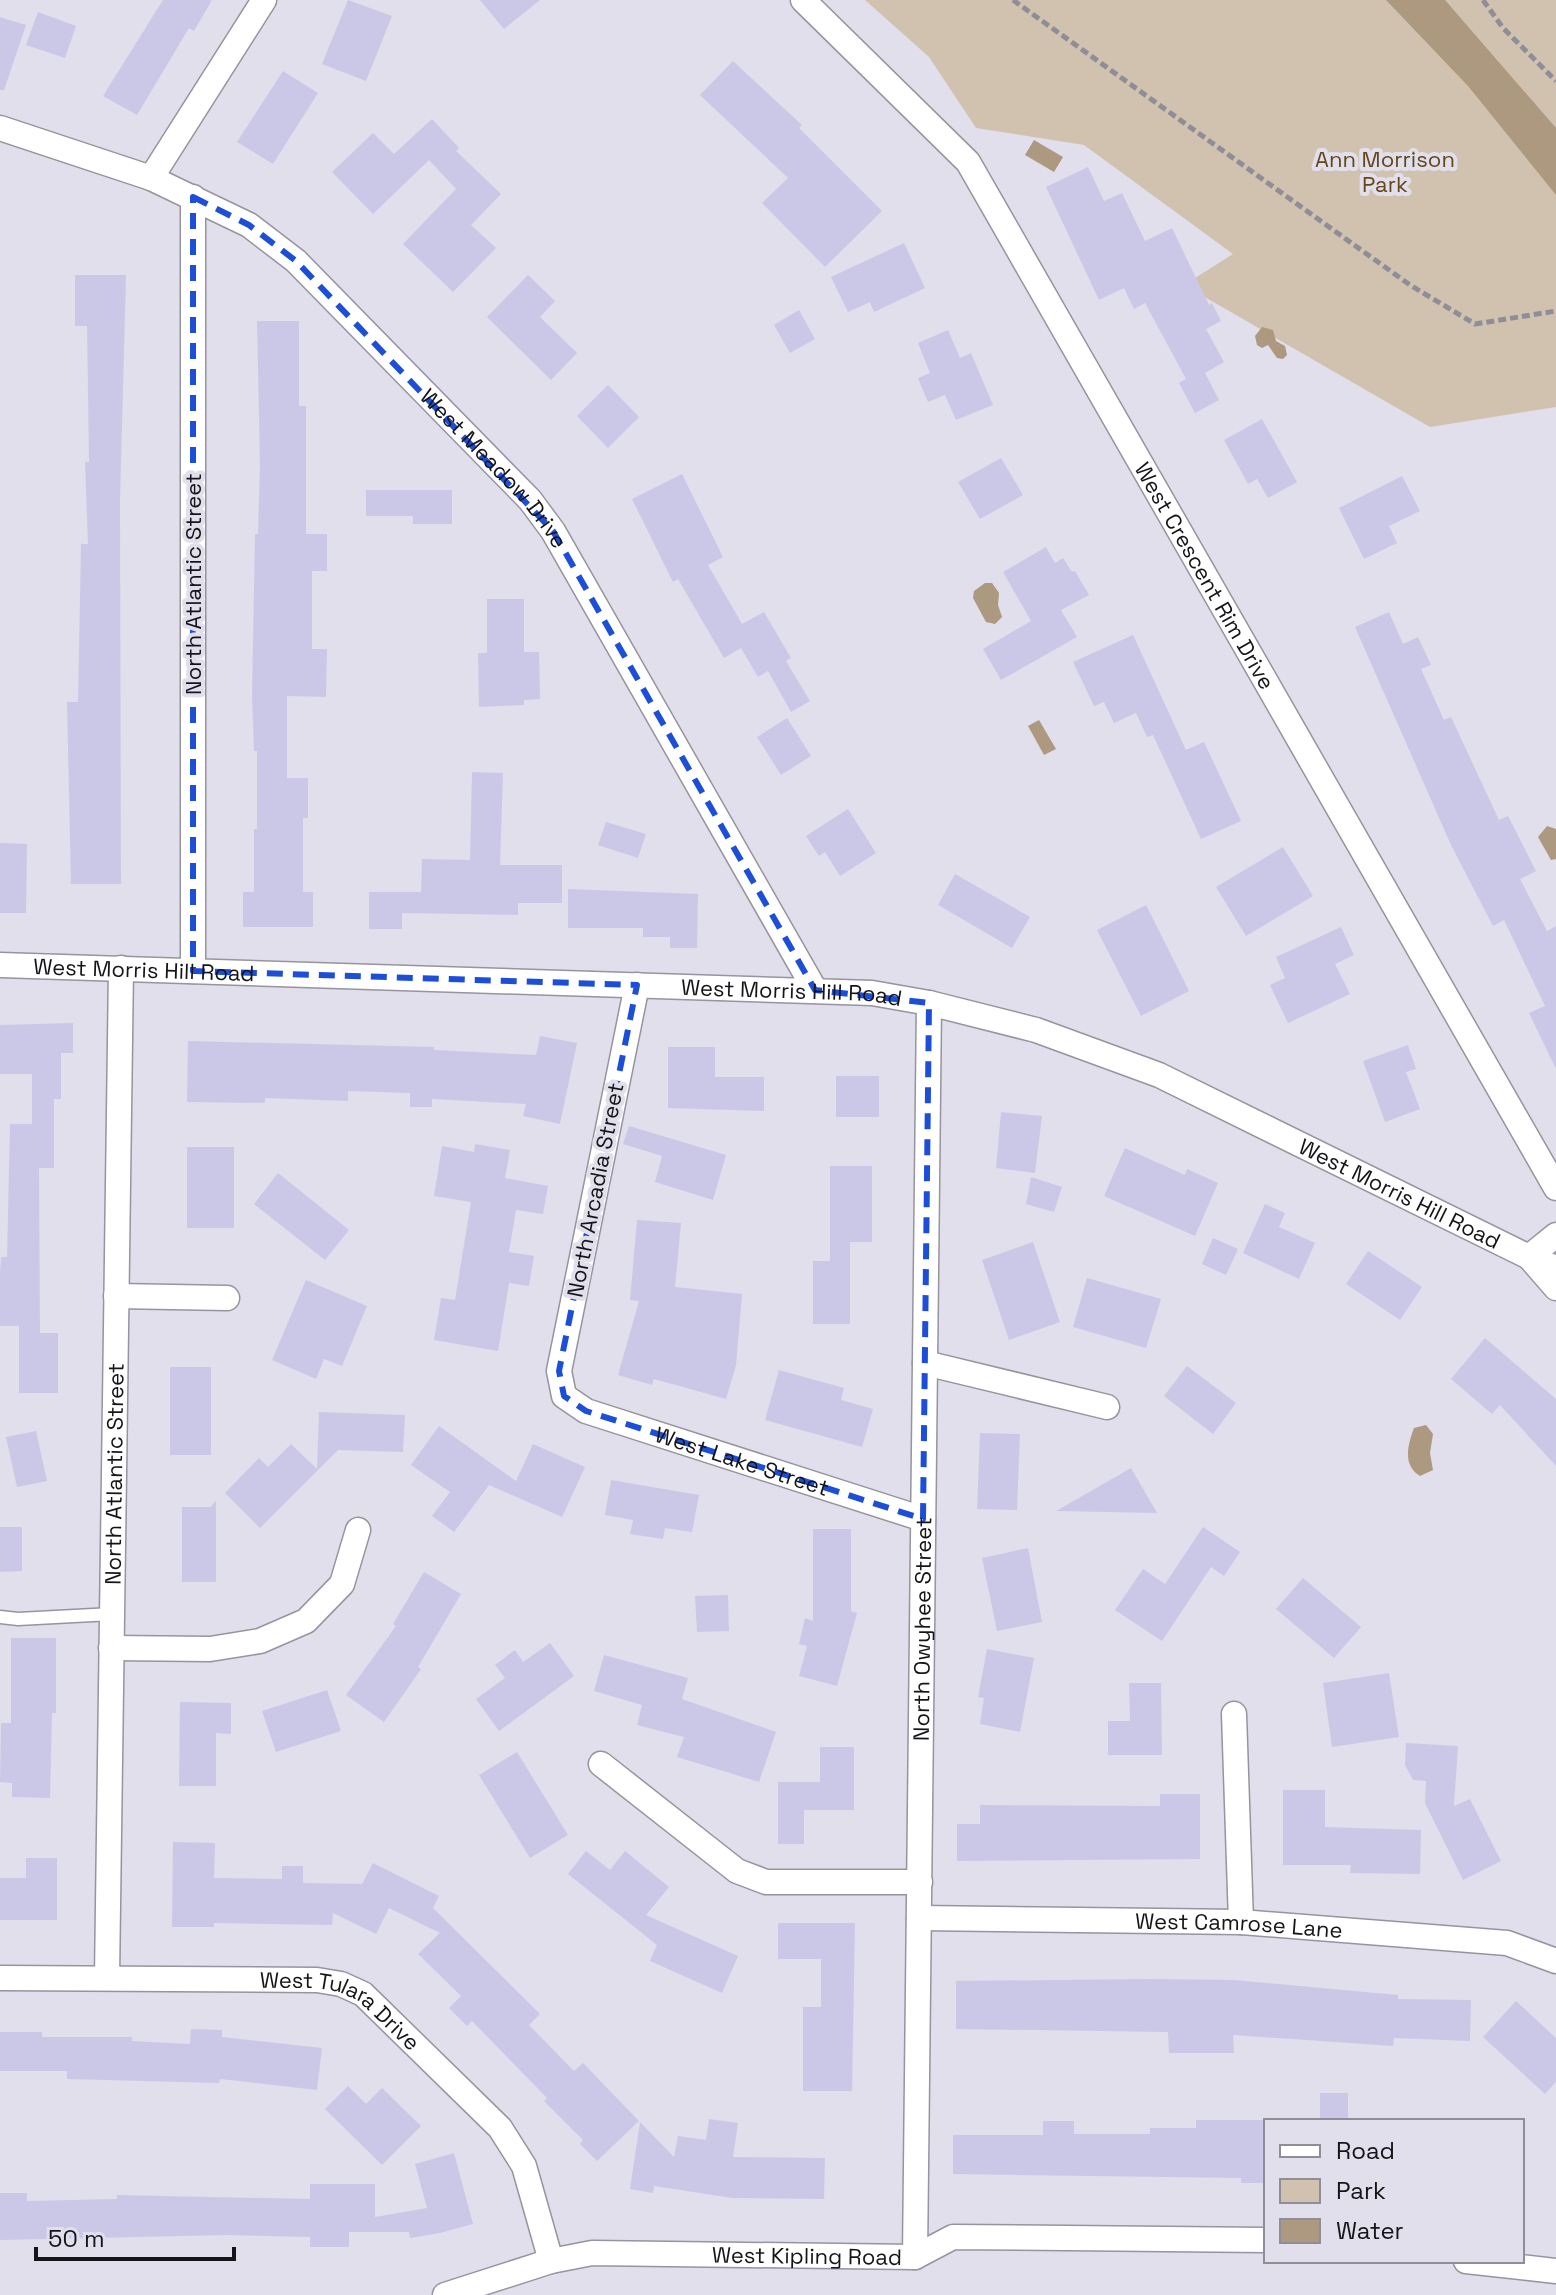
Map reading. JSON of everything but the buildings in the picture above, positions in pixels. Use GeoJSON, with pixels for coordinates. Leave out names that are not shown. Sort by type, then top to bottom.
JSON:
{"type":"FeatureCollection","features":[{"type":"Feature","properties":{"kind":"street"},"geometry":{"type":"LineString","coordinates":[[151,178],[264,0]]}},
{"type":"Feature","properties":{"kind":"street","name":"West Crescent Rim Drive"},"geometry":{"type":"LineString","coordinates":[[803,0],[968,162],[1556,1188]]}},
{"type":"Feature","properties":{"kind":"street","name":"West Meadow Drive"},"geometry":{"type":"LineString","coordinates":[[0,128],[151,178],[249,225],[296,261],[538,511],[553,531],[815,990]]}},
{"type":"Feature","properties":{"kind":"street","name":"North Atlantic Street"},"geometry":{"type":"LineString","coordinates":[[193,197],[193,971]]}},
{"type":"Feature","properties":{"kind":"street","name":"West Morris Hill Road"},"geometry":{"type":"LineString","coordinates":[[0,965],[815,990],[872,993],[929,1003],[1036,1030],[1159,1075],[1556,1268]]}},
{"type":"Feature","properties":{"kind":"street","name":"North Atlantic Street"},"geometry":{"type":"LineString","coordinates":[[107,1978],[121,968]]}},
{"type":"Feature","properties":{"kind":"street","name":"North Arcadia Street"},"geometry":{"type":"LineString","coordinates":[[564,1396],[559,1371],[637,985]]}},
{"type":"Feature","properties":{"kind":"street","name":"North Owyhee Street"},"geometry":{"type":"LineString","coordinates":[[915,2257],[929,1003]]}},
{"type":"Feature","properties":{"kind":"street"},"geometry":{"type":"LineString","coordinates":[[1529,1257],[1556,1235]]}},
{"type":"Feature","properties":{"kind":"street","name":"West Morris Hill Road"},"geometry":{"type":"LineString","coordinates":[[1529,1257],[1556,1288]]}},
{"type":"Feature","properties":{"kind":"street"},"geometry":{"type":"LineString","coordinates":[[116,1296],[227,1298]]}},
{"type":"Feature","properties":{"kind":"street"},"geometry":{"type":"LineString","coordinates":[[925,1363],[1107,1407]]}},
{"type":"Feature","properties":{"kind":"street","name":"West Lake Street"},"geometry":{"type":"LineString","coordinates":[[564,1396],[586,1411],[923,1519]]}},
{"type":"Feature","properties":{"kind":"street"},"geometry":{"type":"LineString","coordinates":[[111,1648],[210,1649],[260,1641],[306,1621],[342,1584],[358,1530]]}},
{"type":"Feature","properties":{"kind":"street"},"geometry":{"type":"LineString","coordinates":[[1234,1714],[1241,1922]]}},
{"type":"Feature","properties":{"kind":"street"},"geometry":{"type":"LineString","coordinates":[[601,1764],[737,1871],[751,1877],[766,1882],[920,1882]]}},
{"type":"Feature","properties":{"kind":"street","name":"West Camrose Lane"},"geometry":{"type":"LineString","coordinates":[[919,1918],[1241,1922],[1507,1943],[1556,1961]]}},
{"type":"Feature","properties":{"kind":"street","name":"West Tulara Drive"},"geometry":{"type":"LineString","coordinates":[[0,1978],[317,1980],[341,1984],[363,1994],[500,2128],[524,2166],[551,2261]]}},
{"type":"Feature","properties":{"kind":"street","name":"West Kipling Road"},"geometry":{"type":"LineString","coordinates":[[445,2295],[551,2261],[592,2253],[915,2257],[953,2237],[1264,2240]]}},
{"type":"Feature","properties":{"kind":"street"},"geometry":{"type":"LineString","coordinates":[[1484,2263],[1556,2271]]}},
{"type":"Feature","properties":{"kind":"lane"},"geometry":{"type":"LineString","coordinates":[[0,1617],[18,1619],[112,1614]]}},
{"type":"Feature","properties":{"kind":"path"},"geometry":{"type":"LineString","coordinates":[[1013,0],[1410,285],[1475,324],[1556,311]]}},
{"type":"Feature","properties":{"kind":"path"},"geometry":{"type":"LineString","coordinates":[[1483,0],[1503,28],[1556,81]]}},
{"type":"Feature","properties":{"kind":"highlighted area"},"geometry":{"type":"Polygon","coordinates":[[[193,197],[249,225],[296,261],[553,531],[815,990],[929,1003],[923,1519],[586,1411],[564,1396],[559,1371],[637,985],[193,971],[193,197]]]}},
{"type":"Feature","properties":{"kind":"green space","name":"Ann Morrison Park"},"geometry":{"type":"Polygon","coordinates":[[[865,0],[1556,0],[1556,407],[1430,427],[1184,285],[1233,254],[1084,145],[976,128],[929,57],[865,0]]]}},
{"type":"Feature","properties":{"kind":"water"},"geometry":{"type":"Polygon","coordinates":[[[1386,0],[1445,0],[1556,128],[1556,195],[1468,86],[1386,0]]]}},
{"type":"Feature","properties":{"kind":"water"},"geometry":{"type":"Polygon","coordinates":[[[1034,140],[1063,157],[1054,172],[1025,155],[1034,140]]]}},
{"type":"Feature","properties":{"kind":"water"},"geometry":{"type":"Polygon","coordinates":[[[1262,327],[1273,330],[1276,341],[1285,346],[1287,355],[1283,359],[1277,358],[1268,345],[1262,348],[1257,345],[1255,336],[1262,327]]]}},
{"type":"Feature","properties":{"kind":"water"},"geometry":{"type":"Polygon","coordinates":[[[985,583],[992,583],[999,593],[998,605],[1002,617],[995,624],[986,622],[973,598],[974,591],[985,583]]]}},
{"type":"Feature","properties":{"kind":"water"},"geometry":{"type":"Polygon","coordinates":[[[1039,720],[1056,749],[1044,755],[1028,726],[1039,720]]]}},
{"type":"Feature","properties":{"kind":"water"},"geometry":{"type":"Polygon","coordinates":[[[1547,826],[1556,829],[1556,859],[1551,860],[1538,837],[1547,826]]]}},
{"type":"Feature","properties":{"kind":"water"},"geometry":{"type":"Polygon","coordinates":[[[1426,1425],[1433,1434],[1430,1453],[1433,1470],[1420,1476],[1411,1466],[1409,1447],[1414,1428],[1426,1425]]]}}]}
